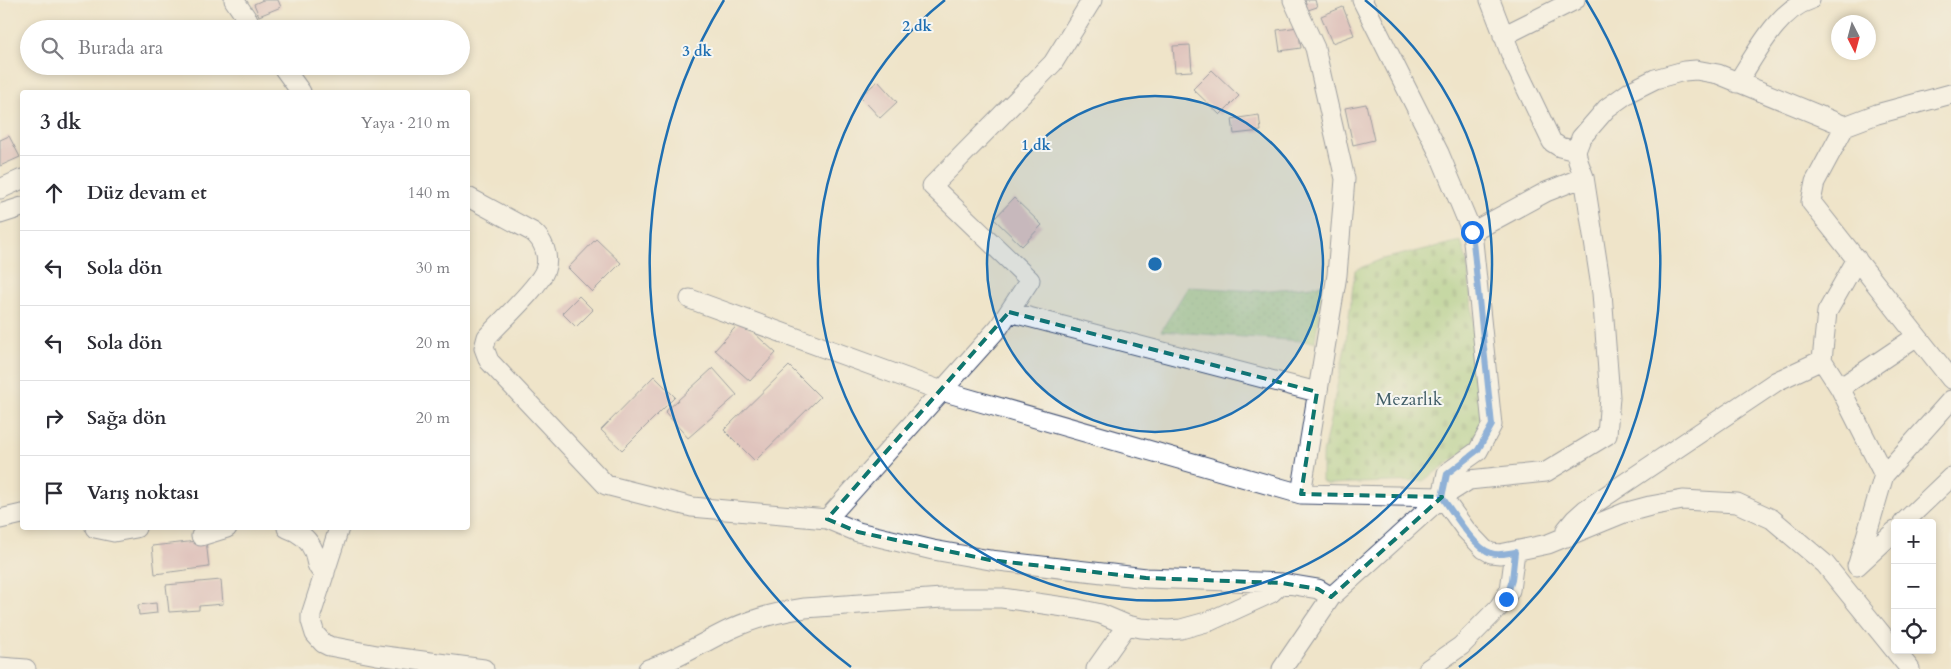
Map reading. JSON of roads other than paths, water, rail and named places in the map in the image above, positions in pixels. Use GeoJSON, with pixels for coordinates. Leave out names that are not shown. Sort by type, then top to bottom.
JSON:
{"type":"FeatureCollection","features":[{"type":"Feature","properties":{"kind":"street"},"geometry":{"type":"LineString","coordinates":[[234,0],[248,20]]}},
{"type":"Feature","properties":{"kind":"street"},"geometry":{"type":"LineString","coordinates":[[827,519],[1000,327],[1030,280],[932,186],[1053,63],[1092,0]]}},
{"type":"Feature","properties":{"kind":"street"},"geometry":{"type":"LineString","coordinates":[[1293,0],[1315,48],[1345,179],[1337,275],[1301,494]]}},
{"type":"Feature","properties":{"kind":"street"},"geometry":{"type":"LineString","coordinates":[[1362,0],[1439,153],[1472,232],[1492,425],[1478,450],[1447,474],[1442,497],[1466,530],[1484,549],[1491,553],[1500,554],[1515,552],[1568,537],[1624,513],[1650,506],[1682,500],[1737,503],[1772,518],[1825,564],[1910,669]]}},
{"type":"Feature","properties":{"kind":"street"},"geometry":{"type":"LineString","coordinates":[[1490,0],[1503,36],[1552,142],[1560,147],[1576,150]]}},
{"type":"Feature","properties":{"kind":"street"},"geometry":{"type":"LineString","coordinates":[[1503,36],[1575,0]]}},
{"type":"Feature","properties":{"kind":"street"},"geometry":{"type":"LineString","coordinates":[[1737,83],[1779,20],[1789,10],[1810,0]]}},
{"type":"Feature","properties":{"kind":"street"},"geometry":{"type":"LineString","coordinates":[[1282,669],[1331,597],[1442,497],[1469,480],[1546,472],[1607,436],[1610,397],[1602,294],[1584,177],[1576,150],[1581,138],[1607,108],[1631,91],[1655,79],[1684,71],[1704,70],[1844,126],[1877,114],[1951,94]]}},
{"type":"Feature","properties":{"kind":"street"},"geometry":{"type":"LineString","coordinates":[[289,75],[300,90]]}},
{"type":"Feature","properties":{"kind":"street"},"geometry":{"type":"LineString","coordinates":[[1844,126],[1815,182],[1811,202],[1951,380]]}},
{"type":"Feature","properties":{"kind":"street"},"geometry":{"type":"LineString","coordinates":[[1472,232],[1546,192],[1584,177]]}},
{"type":"Feature","properties":{"kind":"street"},"geometry":{"type":"LineString","coordinates":[[0,189],[20,180]]}},
{"type":"Feature","properties":{"kind":"street"},"geometry":{"type":"LineString","coordinates":[[470,197],[533,232],[539,237],[546,256],[546,268],[539,281],[487,337],[476,343],[484,348],[489,361],[606,486],[692,508],[827,519],[858,532],[933,550],[990,560],[1146,578],[1282,583],[1318,588],[1331,597]]}},
{"type":"Feature","properties":{"kind":"street"},"geometry":{"type":"LineString","coordinates":[[0,214],[20,208]]}},
{"type":"Feature","properties":{"kind":"street"},"geometry":{"type":"LineString","coordinates":[[1856,259],[1827,312],[1822,360],[1840,388],[1884,475]]}},
{"type":"Feature","properties":{"kind":"street"},"geometry":{"type":"LineString","coordinates":[[690,299],[942,390],[1301,494],[1442,497]]}},
{"type":"Feature","properties":{"kind":"street"},"geometry":{"type":"LineString","coordinates":[[1009,312],[1317,392]]}},
{"type":"Feature","properties":{"kind":"street"},"geometry":{"type":"LineString","coordinates":[[1840,388],[1917,336]]}},
{"type":"Feature","properties":{"kind":"street"},"geometry":{"type":"LineString","coordinates":[[1568,537],[1566,530],[1585,510],[1777,381],[1822,360]]}},
{"type":"Feature","properties":{"kind":"street"},"geometry":{"type":"LineString","coordinates":[[1858,564],[1884,475],[1951,400]]}},
{"type":"Feature","properties":{"kind":"street"},"geometry":{"type":"LineString","coordinates":[[1908,519],[1951,477]]}},
{"type":"Feature","properties":{"kind":"street"},"geometry":{"type":"LineString","coordinates":[[0,519],[20,514]]}},
{"type":"Feature","properties":{"kind":"street"},"geometry":{"type":"LineString","coordinates":[[104,530],[114,532],[125,530]]}},
{"type":"Feature","properties":{"kind":"street"},"geometry":{"type":"LineString","coordinates":[[201,536],[220,530]]}},
{"type":"Feature","properties":{"kind":"street"},"geometry":{"type":"LineString","coordinates":[[292,530],[301,534],[307,540],[314,553],[317,567],[324,573]]}},
{"type":"Feature","properties":{"kind":"street"},"geometry":{"type":"LineString","coordinates":[[338,530],[311,621],[315,634],[323,643],[328,646],[378,655],[484,669]]}},
{"type":"Feature","properties":{"kind":"street"},"geometry":{"type":"LineString","coordinates":[[1839,581],[1891,535]]}},
{"type":"Feature","properties":{"kind":"street"},"geometry":{"type":"LineString","coordinates":[[1428,669],[1461,646],[1502,603],[1510,590],[1515,552]]}},
{"type":"Feature","properties":{"kind":"street"},"geometry":{"type":"LineString","coordinates":[[648,669],[669,661],[748,622],[785,611],[825,606],[942,598],[1002,598],[1078,609],[1101,614],[1128,625],[1168,630],[1210,622],[1271,593],[1282,583]]}},
{"type":"Feature","properties":{"kind":"street"},"geometry":{"type":"LineString","coordinates":[[1096,669],[1128,625]]}},
{"type":"Feature","properties":{"kind":"street"},"geometry":{"type":"LineString","coordinates":[[0,667],[26,669]]}},
{"type":"Feature","properties":{"kind":"park label","name":"Mezarlık"},"geometry":{"type":"Point","coordinates":[1409,399]}}]}
